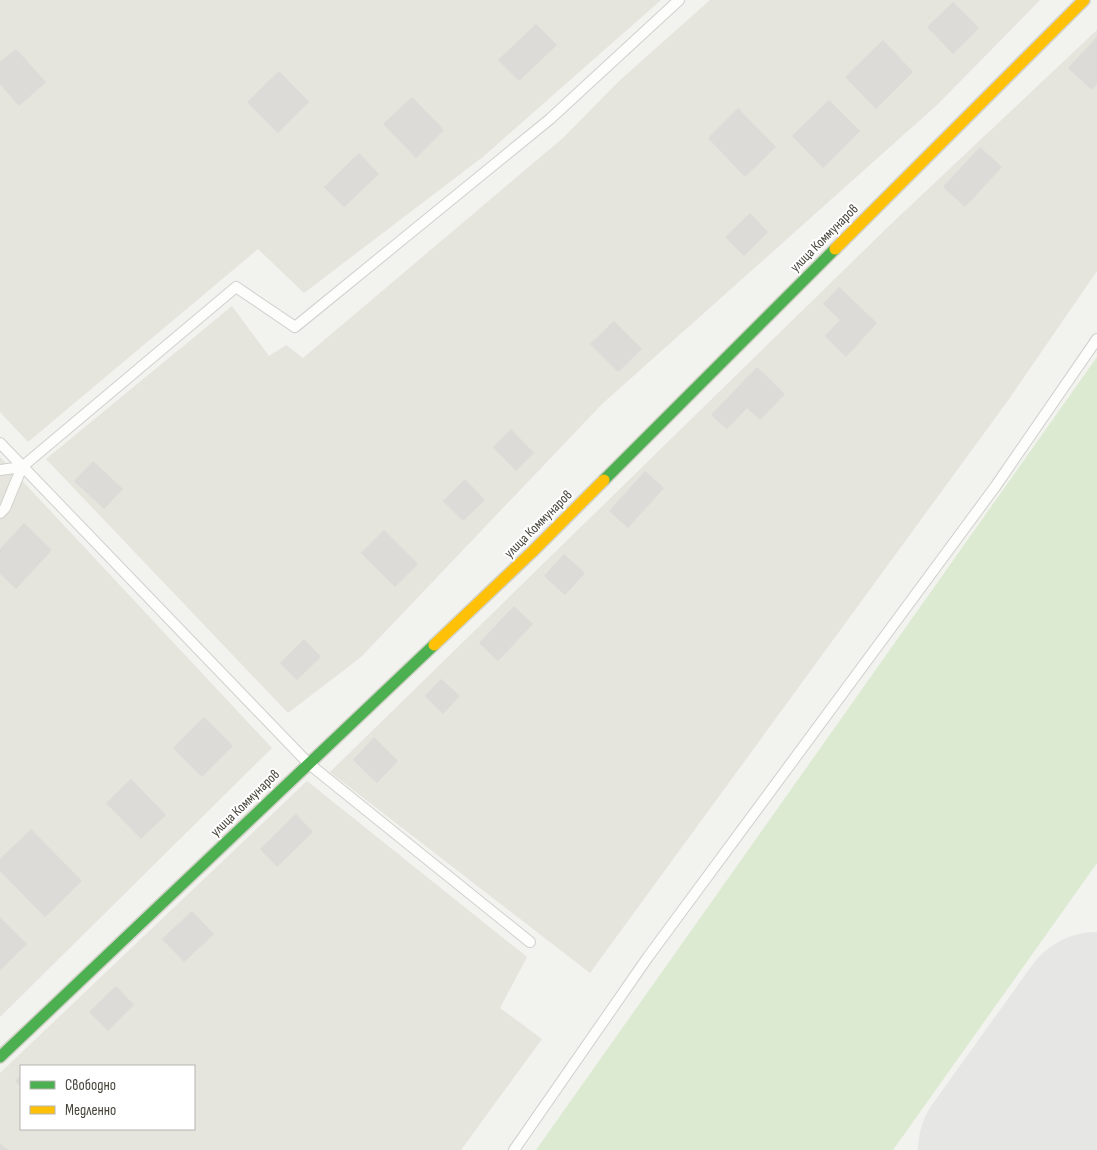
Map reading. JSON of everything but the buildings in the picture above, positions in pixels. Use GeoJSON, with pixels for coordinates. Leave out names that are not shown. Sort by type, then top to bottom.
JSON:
{"type":"FeatureCollection","features":[{"type":"Feature","properties":{"kind":"street","name":"улица Коммунаров"},"geometry":{"type":"LineString","coordinates":[[0,1057],[540,544],[1084,0]]}},
{"type":"Feature","properties":{"kind":"lane"},"geometry":{"type":"LineString","coordinates":[[0,513],[5,508],[22,466],[236,287],[295,328],[550,118],[679,0]]}},
{"type":"Feature","properties":{"kind":"lane"},"geometry":{"type":"LineString","coordinates":[[514,1150],[648,957],[995,487],[1097,339]]}},
{"type":"Feature","properties":{"kind":"lane"},"geometry":{"type":"LineString","coordinates":[[0,442],[308,763],[530,942]]}},
{"type":"Feature","properties":{"kind":"lane"},"geometry":{"type":"LineString","coordinates":[[0,470],[22,466]]}},
{"type":"Feature","properties":{"kind":"shaded area"},"geometry":{"type":"Polygon","coordinates":[[[0,0],[661,0],[484,156],[304,293],[258,249],[28,442],[0,412],[0,0]]]}},
{"type":"Feature","properties":{"kind":"shaded area"},"geometry":{"type":"Polygon","coordinates":[[[710,0],[1040,0],[937,105],[602,404],[361,657],[288,713],[46,459],[232,306],[269,356],[286,345],[303,358],[563,138],[618,82],[710,0]]]}},
{"type":"Feature","properties":{"kind":"shaded area"},"geometry":{"type":"Polygon","coordinates":[[[1097,30],[1097,271],[1009,399],[590,973],[330,772],[891,224],[1097,30]]]}},
{"type":"Feature","properties":{"kind":"shaded area"},"geometry":{"type":"Polygon","coordinates":[[[0,457],[272,748],[0,1017],[0,457]]]}},
{"type":"Feature","properties":{"kind":"shaded area"},"geometry":{"type":"Polygon","coordinates":[[[307,781],[527,957],[500,1008],[542,1039],[461,1150],[0,1150],[0,1073],[307,781]]]}},
{"type":"Feature","properties":{"kind":"green space"},"geometry":{"type":"Polygon","coordinates":[[[1097,357],[1097,863],[893,1150],[536,1150],[1097,357]]]}},
{"type":"Feature","properties":{"kind":"runway"},"geometry":{"type":"LineString","coordinates":[[998,1150],[1097,1012]]}},
{"type":"Feature","properties":{"kind":"traffic: fast"},"geometry":{"type":"LineString","coordinates":[[604,480],[835,249]]}},
{"type":"Feature","properties":{"kind":"traffic: fast"},"geometry":{"type":"LineString","coordinates":[[0,1057],[434,645]]}},
{"type":"Feature","properties":{"kind":"traffic: slow"},"geometry":{"type":"LineString","coordinates":[[835,249],[1084,0]]}},
{"type":"Feature","properties":{"kind":"traffic: slow"},"geometry":{"type":"LineString","coordinates":[[434,645],[604,480]]}}]}
